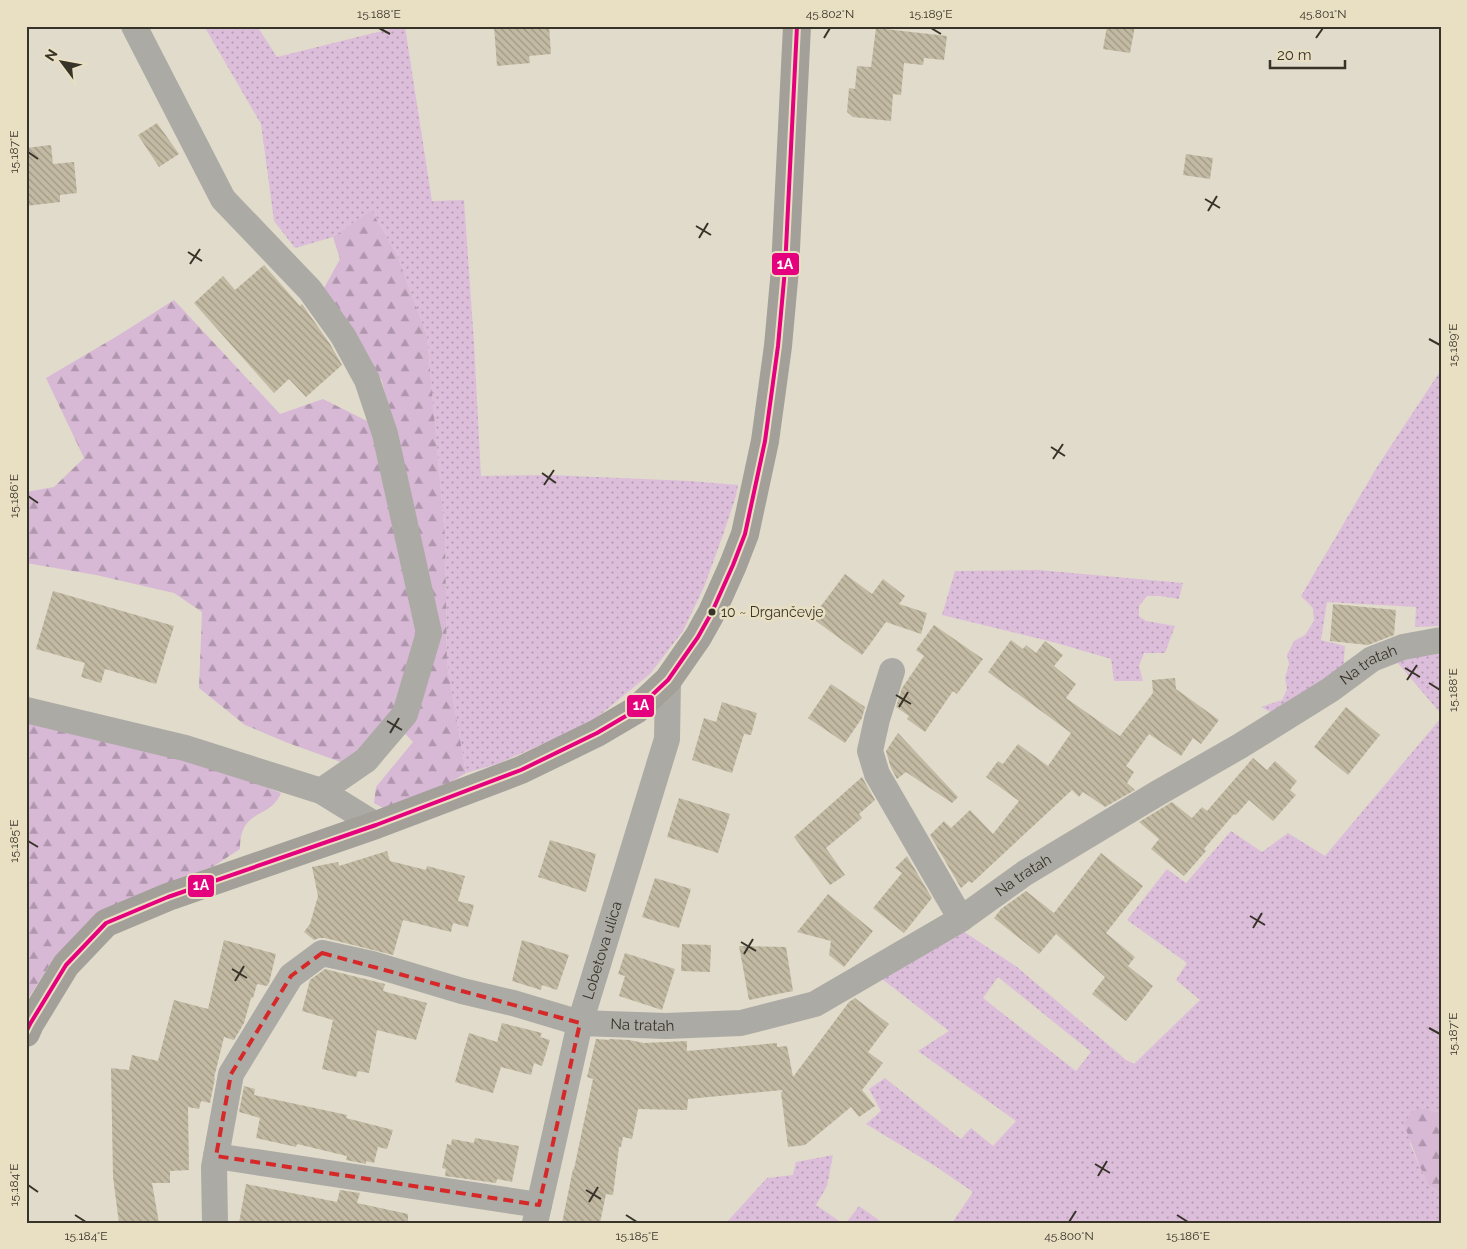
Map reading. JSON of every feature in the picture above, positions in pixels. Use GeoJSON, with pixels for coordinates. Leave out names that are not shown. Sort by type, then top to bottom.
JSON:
{"type":"FeatureCollection","features":[{"type":"Feature","properties":{"kind":"main road"},"geometry":{"type":"LineString","coordinates":[[26,1033],[66,965],[106,923],[168,897],[376,825],[521,770],[597,733],[636,710],[668,680],[698,638],[733,565],[744,534],[765,442],[778,346],[785,269],[797,26]]}},
{"type":"Feature","properties":{"kind":"street"},"geometry":{"type":"LineString","coordinates":[[134,26],[223,199],[310,290],[342,336],[367,380],[386,434],[429,633],[405,714],[366,760],[321,791]]}},
{"type":"Feature","properties":{"kind":"street","name":"Na tratah"},"geometry":{"type":"LineString","coordinates":[[216,1156],[231,1074],[291,976],[322,953],[372,964],[580,1023],[666,1026],[741,1023],[816,1004],[961,919],[1025,873],[1248,741],[1330,690],[1372,659],[1403,647],[1441,640]]}},
{"type":"Feature","properties":{"kind":"street"},"geometry":{"type":"LineString","coordinates":[[892,671],[870,752],[877,774],[961,919]]}},
{"type":"Feature","properties":{"kind":"street","name":"Lobetova ulica"},"geometry":{"type":"LineString","coordinates":[[537,1214],[580,1023],[667,739],[668,680]]}},
{"type":"Feature","properties":{"kind":"street"},"geometry":{"type":"LineString","coordinates":[[26,710],[185,748],[321,791],[376,825]]}},
{"type":"Feature","properties":{"kind":"street"},"geometry":{"type":"LineString","coordinates":[[214,1223],[214,1167],[216,1156],[537,1214]]}},
{"type":"Feature","properties":{"kind":"highlighted area"},"geometry":{"type":"Polygon","coordinates":[[[322,953],[580,1023],[539,1205],[216,1156],[231,1074],[291,976],[322,953]]]}},
{"type":"Feature","properties":{"kind":"shaded area"},"geometry":{"type":"Polygon","coordinates":[[[204,26],[257,26],[277,57],[405,27],[432,201],[464,200],[481,476],[549,475],[738,485],[723,535],[704,587],[683,631],[650,674],[590,723],[497,764],[466,773],[447,664],[445,536],[427,336],[397,255],[371,210],[333,237],[295,248],[274,221],[261,124],[204,26]]]}},
{"type":"Feature","properties":{"kind":"shaded area"},"geometry":{"type":"Polygon","coordinates":[[[1441,370],[1441,626],[1415,627],[1416,607],[1327,602],[1321,640],[1345,646],[1343,673],[1276,715],[1261,707],[1282,700],[1287,689],[1285,678],[1289,664],[1287,655],[1294,641],[1305,635],[1314,621],[1313,608],[1301,596],[1377,467],[1441,370]]]}},
{"type":"Feature","properties":{"kind":"shaded area"},"geometry":{"type":"Polygon","coordinates":[[[1039,570],[1183,583],[1179,599],[1147,596],[1139,606],[1139,616],[1146,621],[1175,626],[1165,653],[1144,653],[1139,666],[1143,681],[1114,681],[1111,659],[1053,642],[942,615],[955,571],[1039,570]]]}},
{"type":"Feature","properties":{"kind":"shaded area"},"geometry":{"type":"Polygon","coordinates":[[[1441,651],[1441,714],[1397,662],[1415,654],[1441,651]]]}},
{"type":"Feature","properties":{"kind":"shaded area"},"geometry":{"type":"Polygon","coordinates":[[[1441,718],[1441,1113],[1421,1108],[1410,1144],[1429,1185],[1441,1193],[1441,1223],[952,1223],[973,1192],[935,1166],[866,1124],[881,1111],[869,1089],[885,1078],[961,1139],[971,1128],[993,1146],[1016,1121],[918,1051],[949,1031],[882,979],[963,931],[1017,967],[1126,1060],[1134,1064],[1200,1000],[1176,980],[1187,963],[1127,920],[1167,869],[1186,883],[1231,831],[1262,852],[1288,833],[1325,856],[1441,718]],[[998,977],[983,998],[1076,1071],[1091,1052],[998,977]]]}},
{"type":"Feature","properties":{"kind":"shaded area"},"geometry":{"type":"Polygon","coordinates":[[[833,1155],[827,1186],[816,1205],[842,1223],[726,1223],[767,1178],[793,1175],[796,1162],[833,1155]]]}},
{"type":"Feature","properties":{"kind":"shaded area"},"geometry":{"type":"Polygon","coordinates":[[[859,1206],[883,1223],[846,1223],[859,1206]]]}},
{"type":"Feature","properties":{"kind":"green space"},"geometry":{"type":"Polygon","coordinates":[[[371,210],[397,255],[427,336],[445,536],[447,664],[466,773],[441,788],[385,809],[374,803],[376,787],[413,742],[395,723],[352,766],[245,725],[199,688],[202,612],[174,593],[96,575],[26,563],[26,492],[54,487],[84,458],[46,378],[174,300],[280,414],[323,399],[367,421],[395,438],[382,381],[363,348],[323,290],[340,259],[333,237],[371,210]]]}},
{"type":"Feature","properties":{"kind":"green space"},"geometry":{"type":"Polygon","coordinates":[[[26,716],[200,762],[281,793],[270,808],[250,820],[245,826],[241,836],[240,849],[214,866],[142,893],[104,915],[77,936],[49,966],[26,1002],[26,716]]]}},
{"type":"Feature","properties":{"kind":"green space"},"geometry":{"type":"Polygon","coordinates":[[[1421,1108],[1441,1113],[1441,1193],[1429,1185],[1420,1167],[1404,1124],[1412,1112],[1421,1108]]]}},
{"type":"Feature","properties":{"kind":"building"},"geometry":{"type":"Polygon","coordinates":[[[494,26],[549,26],[551,54],[529,56],[530,63],[497,66],[494,26]]]}},
{"type":"Feature","properties":{"kind":"building"},"geometry":{"type":"Polygon","coordinates":[[[1107,26],[1135,26],[1130,53],[1103,49],[1107,26]]]}},
{"type":"Feature","properties":{"kind":"building"},"geometry":{"type":"Polygon","coordinates":[[[876,28],[947,36],[944,60],[924,58],[923,65],[904,63],[901,95],[893,94],[891,121],[853,117],[847,112],[849,88],[855,89],[857,66],[871,67],[876,28]]]}},
{"type":"Feature","properties":{"kind":"building"},"geometry":{"type":"Polygon","coordinates":[[[157,123],[179,154],[159,167],[138,135],[157,123]]]}},
{"type":"Feature","properties":{"kind":"building"},"geometry":{"type":"Polygon","coordinates":[[[51,145],[53,164],[74,162],[77,193],[60,195],[60,202],[26,206],[26,148],[51,145]]]}},
{"type":"Feature","properties":{"kind":"building"},"geometry":{"type":"Polygon","coordinates":[[[1186,154],[1213,158],[1210,179],[1183,175],[1186,154]]]}},
{"type":"Feature","properties":{"kind":"building"},"geometry":{"type":"Polygon","coordinates":[[[264,265],[300,306],[302,304],[342,365],[306,397],[289,379],[274,393],[194,303],[223,276],[235,290],[264,265]]]}},
{"type":"Feature","properties":{"kind":"building"},"geometry":{"type":"Polygon","coordinates":[[[845,574],[872,594],[883,579],[905,596],[899,604],[927,613],[921,634],[886,622],[862,655],[812,618],[845,574]]]}},
{"type":"Feature","properties":{"kind":"building"},"geometry":{"type":"Polygon","coordinates":[[[53,591],[174,626],[156,684],[105,669],[101,683],[81,677],[85,663],[36,649],[53,591]]]}},
{"type":"Feature","properties":{"kind":"building"},"geometry":{"type":"Polygon","coordinates":[[[1333,604],[1396,610],[1394,635],[1368,645],[1330,641],[1333,604]]]}},
{"type":"Feature","properties":{"kind":"building"},"geometry":{"type":"Polygon","coordinates":[[[934,625],[983,659],[957,694],[953,691],[925,732],[907,719],[909,716],[896,707],[902,688],[924,656],[916,650],[934,625]]]}},
{"type":"Feature","properties":{"kind":"building"},"geometry":{"type":"Polygon","coordinates":[[[1011,640],[1023,649],[1026,645],[1036,653],[1045,641],[1063,655],[1054,666],[1076,684],[1066,698],[1120,736],[1153,693],[1152,680],[1175,678],[1176,689],[1219,720],[1201,744],[1193,738],[1181,756],[1149,734],[1126,766],[1134,772],[1127,783],[1135,790],[1105,807],[1083,792],[1079,797],[1072,790],[972,883],[969,881],[961,888],[930,835],[944,821],[951,828],[970,810],[993,834],[1019,801],[986,777],[998,761],[1003,764],[1018,744],[1048,766],[1071,733],[988,672],[1011,640]]]}},
{"type":"Feature","properties":{"kind":"building"},"geometry":{"type":"Polygon","coordinates":[[[831,684],[865,707],[862,718],[845,743],[808,718],[831,684]]]}},
{"type":"Feature","properties":{"kind":"building"},"geometry":{"type":"Polygon","coordinates":[[[722,702],[757,713],[751,735],[744,734],[732,773],[692,760],[704,718],[716,722],[722,702]]]}},
{"type":"Feature","properties":{"kind":"building"},"geometry":{"type":"Polygon","coordinates":[[[1346,707],[1380,735],[1348,775],[1314,747],[1346,707]]]}},
{"type":"Feature","properties":{"kind":"building"},"geometry":{"type":"Polygon","coordinates":[[[898,733],[958,797],[952,803],[906,772],[897,779],[891,768],[886,751],[898,733]]]}},
{"type":"Feature","properties":{"kind":"building"},"geometry":{"type":"Polygon","coordinates":[[[1253,758],[1267,770],[1275,761],[1297,781],[1290,790],[1296,795],[1273,821],[1249,800],[1236,815],[1234,814],[1204,849],[1206,851],[1184,876],[1151,849],[1159,839],[1139,822],[1172,802],[1192,818],[1202,807],[1207,811],[1253,758]]]}},
{"type":"Feature","properties":{"kind":"building"},"geometry":{"type":"Polygon","coordinates":[[[862,777],[875,800],[859,814],[862,818],[826,848],[845,875],[830,885],[794,837],[862,777]]]}},
{"type":"Feature","properties":{"kind":"building"},"geometry":{"type":"Polygon","coordinates":[[[679,798],[730,814],[718,853],[667,837],[679,798]]]}},
{"type":"Feature","properties":{"kind":"building"},"geometry":{"type":"Polygon","coordinates":[[[550,840],[596,854],[586,892],[538,877],[550,840]]]}},
{"type":"Feature","properties":{"kind":"building"},"geometry":{"type":"Polygon","coordinates":[[[387,851],[390,861],[426,870],[427,866],[465,876],[458,901],[474,905],[468,927],[453,923],[451,932],[403,920],[393,955],[325,938],[314,940],[304,932],[310,924],[318,896],[312,867],[338,862],[339,866],[387,851]]]}},
{"type":"Feature","properties":{"kind":"building"},"geometry":{"type":"Polygon","coordinates":[[[1101,853],[1143,886],[1106,933],[1135,957],[1128,966],[1153,986],[1126,1021],[1092,994],[1105,977],[1056,934],[1039,954],[994,918],[1001,909],[1026,891],[1054,913],[1101,853]]]}},
{"type":"Feature","properties":{"kind":"building"},"geometry":{"type":"Polygon","coordinates":[[[907,856],[932,898],[904,933],[873,908],[902,873],[895,868],[907,856]]]}},
{"type":"Feature","properties":{"kind":"building"},"geometry":{"type":"Polygon","coordinates":[[[655,878],[691,889],[679,928],[642,917],[655,878]]]}},
{"type":"Feature","properties":{"kind":"building"},"geometry":{"type":"Polygon","coordinates":[[[828,894],[873,931],[844,967],[829,955],[831,941],[797,932],[828,894]]]}},
{"type":"Feature","properties":{"kind":"building"},"geometry":{"type":"Polygon","coordinates":[[[224,940],[276,954],[269,983],[267,986],[257,984],[244,1023],[234,1040],[224,1037],[210,1103],[201,1101],[199,1109],[188,1107],[189,1170],[170,1171],[170,1183],[152,1183],[159,1223],[119,1223],[113,1177],[111,1068],[129,1070],[132,1055],[158,1061],[174,1000],[208,1009],[224,940]]]}},
{"type":"Feature","properties":{"kind":"building"},"geometry":{"type":"Polygon","coordinates":[[[522,940],[569,955],[557,990],[542,985],[541,990],[512,981],[522,940]]]}},
{"type":"Feature","properties":{"kind":"building"},"geometry":{"type":"Polygon","coordinates":[[[682,944],[711,945],[710,972],[681,971],[682,944]]]}},
{"type":"Feature","properties":{"kind":"building"},"geometry":{"type":"Polygon","coordinates":[[[739,946],[786,947],[793,991],[749,1000],[739,946]]]}},
{"type":"Feature","properties":{"kind":"building"},"geometry":{"type":"Polygon","coordinates":[[[625,953],[675,969],[662,1010],[619,996],[625,976],[618,974],[625,953]]]}},
{"type":"Feature","properties":{"kind":"building"},"geometry":{"type":"Polygon","coordinates":[[[325,969],[385,984],[383,991],[427,1003],[416,1040],[377,1030],[369,1073],[358,1071],[356,1077],[322,1069],[333,1020],[302,1011],[310,980],[325,969]]]}},
{"type":"Feature","properties":{"kind":"building"},"geometry":{"type":"Polygon","coordinates":[[[855,998],[889,1024],[868,1052],[883,1063],[862,1090],[875,1106],[859,1117],[851,1107],[805,1145],[788,1147],[781,1093],[783,1090],[688,1099],[687,1110],[638,1109],[632,1139],[623,1137],[621,1147],[619,1147],[613,1195],[606,1194],[600,1223],[562,1223],[593,1079],[587,1077],[596,1039],[629,1040],[644,1043],[687,1041],[687,1051],[777,1043],[777,1047],[787,1046],[793,1077],[849,1002],[855,998]]]}},
{"type":"Feature","properties":{"kind":"building"},"geometry":{"type":"Polygon","coordinates":[[[502,1023],[542,1033],[540,1037],[550,1040],[542,1066],[534,1063],[531,1075],[501,1067],[493,1093],[455,1082],[469,1033],[497,1042],[502,1023]]]}},
{"type":"Feature","properties":{"kind":"building"},"geometry":{"type":"Polygon","coordinates":[[[244,1086],[255,1089],[254,1095],[347,1115],[346,1118],[393,1130],[387,1149],[378,1147],[374,1163],[366,1161],[366,1164],[346,1160],[347,1156],[297,1144],[296,1147],[256,1138],[260,1118],[239,1112],[244,1086]]]}},
{"type":"Feature","properties":{"kind":"building"},"geometry":{"type":"Polygon","coordinates":[[[475,1138],[519,1146],[512,1182],[497,1179],[496,1183],[445,1176],[446,1169],[442,1168],[447,1144],[451,1145],[452,1139],[474,1143],[475,1138]]]}},
{"type":"Feature","properties":{"kind":"building"},"geometry":{"type":"Polygon","coordinates":[[[246,1184],[337,1202],[340,1190],[360,1193],[357,1203],[408,1214],[408,1223],[239,1223],[246,1184]]]}},
{"type":"Feature","properties":{"kind":"transit line","name":"1A"},"geometry":{"type":"LineString","coordinates":[[26,1032],[66,965],[106,923],[168,897],[376,825],[521,770],[597,733],[636,710],[668,680],[698,637],[712,612],[733,565],[745,534],[765,441],[778,346],[785,269],[797,26]]}},
{"type":"Feature","properties":{"kind":"place","name":"10 ~ Drgančevje"},"geometry":{"type":"Point","coordinates":[712,612]}}]}
